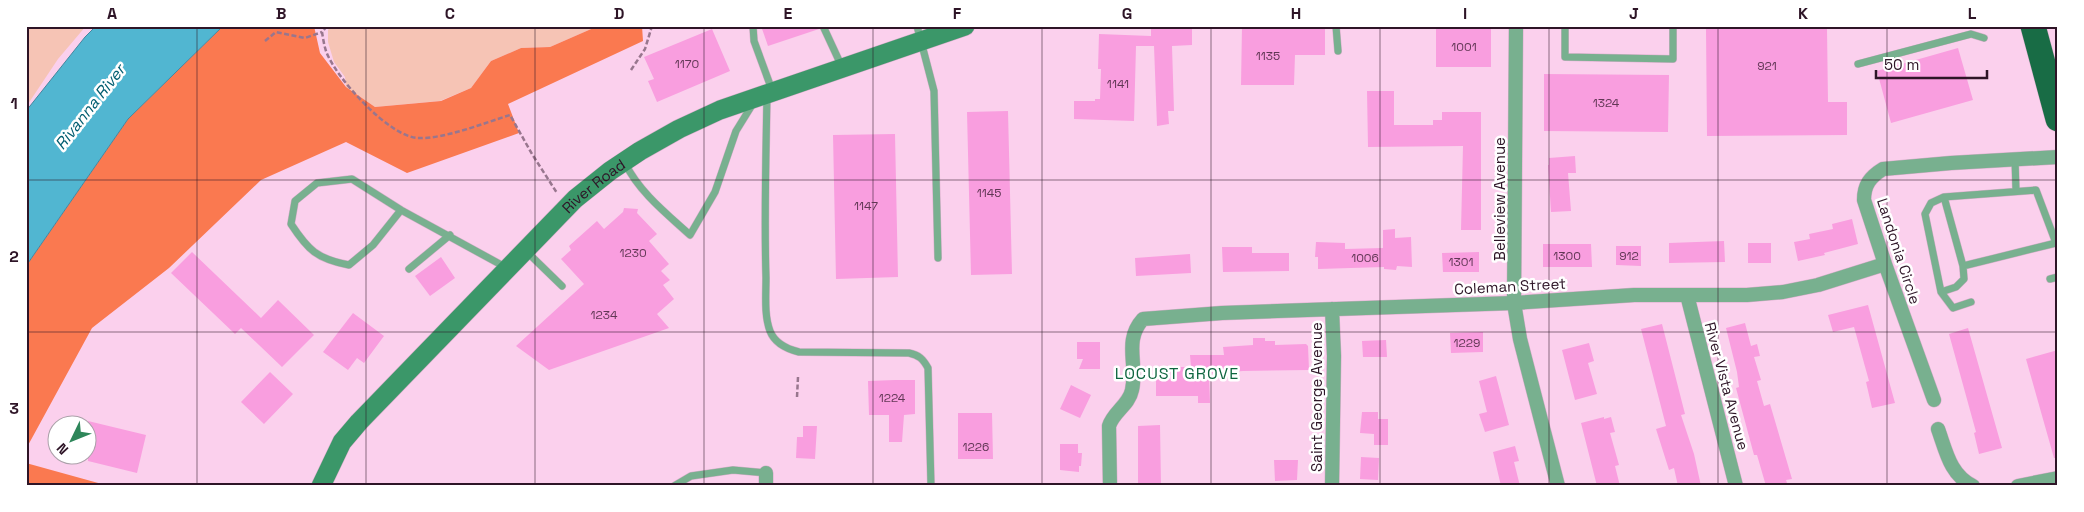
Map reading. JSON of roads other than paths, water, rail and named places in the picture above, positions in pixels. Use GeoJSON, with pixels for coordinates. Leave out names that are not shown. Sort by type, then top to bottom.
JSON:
{"type":"FeatureCollection","features":[{"type":"Feature","properties":{"kind":"highway"},"geometry":{"type":"LineString","coordinates":[[2032,26],[2058,119]]}},
{"type":"Feature","properties":{"kind":"street","name":"River Road"},"geometry":{"type":"LineString","coordinates":[[321,486],[342,442],[575,199],[624,162],[679,129],[720,110],[842,68],[919,34],[965,26]]}},
{"type":"Feature","properties":{"kind":"street","name":"Belleview Avenue"},"geometry":{"type":"LineString","coordinates":[[1516,26],[1514,303],[1520,339],[1558,486]]}},
{"type":"Feature","properties":{"kind":"street","name":"Landonia Circle"},"geometry":{"type":"LineString","coordinates":[[1934,400],[1864,200],[1864,190],[1868,181],[1874,174],[1883,169],[2015,158],[2058,157]]}},
{"type":"Feature","properties":{"kind":"street","name":"Coleman Street"},"geometry":{"type":"LineString","coordinates":[[1110,486],[1109,426],[1112,419],[1129,399],[1132,390],[1132,335],[1136,326],[1143,319],[1332,309],[1514,303],[1634,295],[1747,295],[1783,292],[1818,285],[1885,264]]}},
{"type":"Feature","properties":{"kind":"street","name":"River Vista Avenue"},"geometry":{"type":"LineString","coordinates":[[1687,295],[1736,486]]}},
{"type":"Feature","properties":{"kind":"street","name":"Saint George Avenue"},"geometry":{"type":"LineString","coordinates":[[1332,309],[1334,356],[1332,486]]}},
{"type":"Feature","properties":{"kind":"street"},"geometry":{"type":"LineString","coordinates":[[1938,429],[1950,464],[1957,474],[1973,486]]}},
{"type":"Feature","properties":{"kind":"street"},"geometry":{"type":"LineString","coordinates":[[2018,486],[2058,478]]}},
{"type":"Feature","properties":{"kind":"lane"},"geometry":{"type":"LineString","coordinates":[[753,26],[754,41],[766,93],[765,262],[767,322],[771,333],[777,342],[788,350],[799,352],[909,352],[924,360],[928,368],[931,486]]}},
{"type":"Feature","properties":{"kind":"lane"},"geometry":{"type":"LineString","coordinates":[[823,26],[842,68]]}},
{"type":"Feature","properties":{"kind":"lane"},"geometry":{"type":"LineString","coordinates":[[1336,26],[1338,51]]}},
{"type":"Feature","properties":{"kind":"lane"},"geometry":{"type":"LineString","coordinates":[[1565,26],[1565,57],[1673,59],[1673,26]]}},
{"type":"Feature","properties":{"kind":"lane"},"geometry":{"type":"LineString","coordinates":[[919,34],[934,91],[938,258]]}},
{"type":"Feature","properties":{"kind":"lane"},"geometry":{"type":"LineString","coordinates":[[1858,64],[1972,34],[1984,38]]}},
{"type":"Feature","properties":{"kind":"lane"},"geometry":{"type":"LineString","coordinates":[[624,162],[631,175],[659,206],[690,235],[715,192],[736,131],[766,93]]}},
{"type":"Feature","properties":{"kind":"lane"},"geometry":{"type":"LineString","coordinates":[[2015,158],[2016,191]]}},
{"type":"Feature","properties":{"kind":"lane"},"geometry":{"type":"LineString","coordinates":[[401,210],[373,245],[350,265],[329,261],[306,246],[291,224],[295,201],[317,183],[352,179],[401,210],[507,268]]}},
{"type":"Feature","properties":{"kind":"lane"},"geometry":{"type":"LineString","coordinates":[[1964,266],[2057,246],[2036,190],[1944,196],[1931,203],[1925,214],[1942,292],[1953,308],[1970,302]]}},
{"type":"Feature","properties":{"kind":"lane"},"geometry":{"type":"LineString","coordinates":[[1942,292],[1956,287],[1964,279],[1964,266],[1944,196]]}},
{"type":"Feature","properties":{"kind":"lane"},"geometry":{"type":"LineString","coordinates":[[409,269],[450,236]]}},
{"type":"Feature","properties":{"kind":"lane"},"geometry":{"type":"LineString","coordinates":[[526,250],[562,286]]}},
{"type":"Feature","properties":{"kind":"lane"},"geometry":{"type":"LineString","coordinates":[[674,486],[691,476],[733,470],[766,479]]}},
{"type":"Feature","properties":{"kind":"water","name":"Rivanna River"},"geometry":{"type":"Polygon","coordinates":[[[96,26],[223,26],[128,119],[26,266],[26,111],[96,26]]]}},
{"type":"Feature","properties":{"kind":"district","name":"LOCUST GROVE"},"geometry":{"type":"Point","coordinates":[1177,373]}}]}
